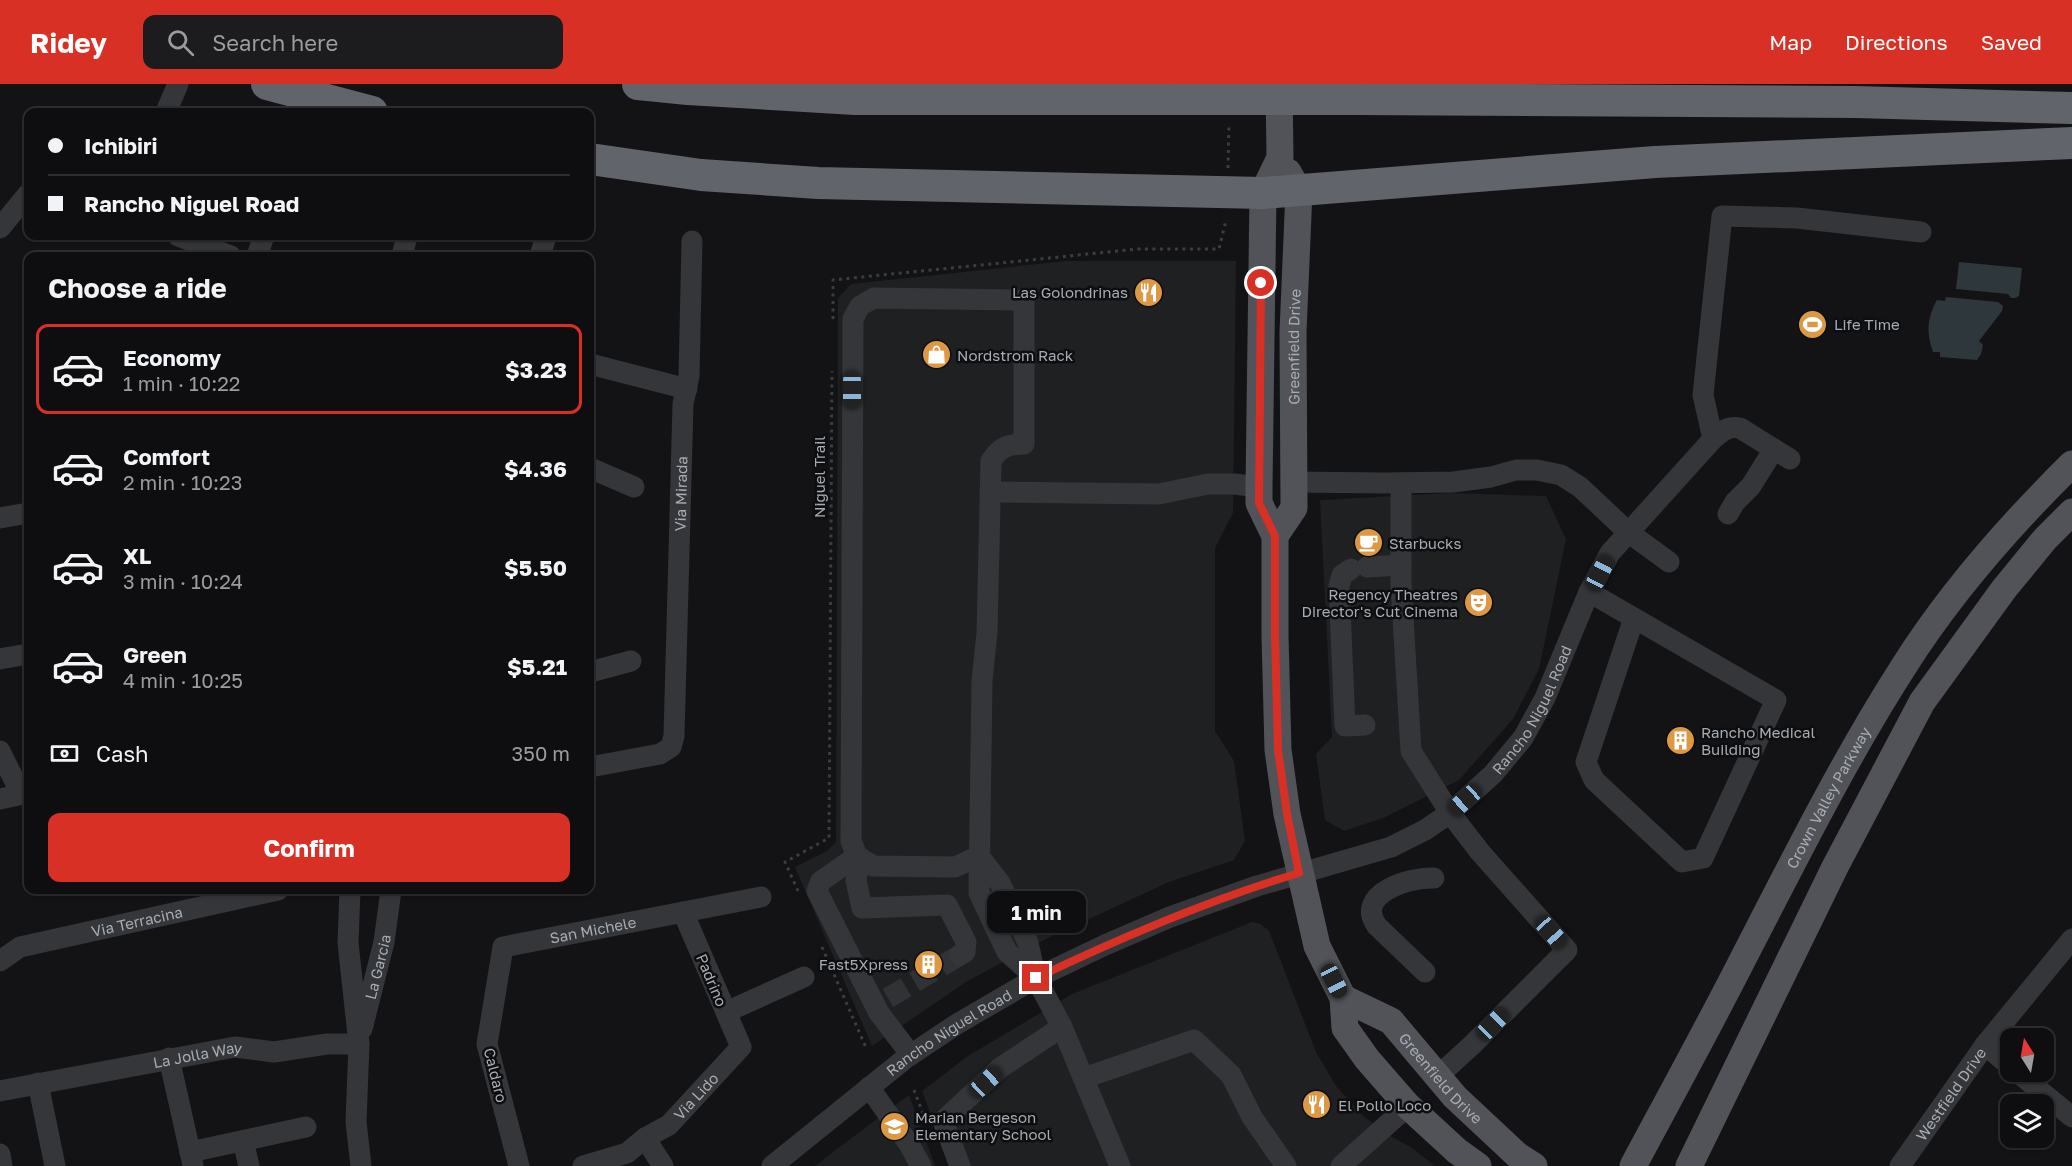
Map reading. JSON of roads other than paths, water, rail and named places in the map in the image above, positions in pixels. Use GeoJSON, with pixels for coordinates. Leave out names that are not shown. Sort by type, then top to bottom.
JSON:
{"type":"FeatureCollection","features":[{"type":"Feature","properties":{"kind":"highway"},"geometry":{"type":"LineString","coordinates":[[267,84],[357,108]]}},
{"type":"Feature","properties":{"kind":"highway"},"geometry":{"type":"LineString","coordinates":[[638,84],[855,99],[1843,102],[2072,108]]}},
{"type":"Feature","properties":{"kind":"highway"},"geometry":{"type":"LineString","coordinates":[[594,160],[701,175],[818,183],[1263,193],[1655,162],[2072,143]]}},
{"type":"Feature","properties":{"kind":"main road"},"geometry":{"type":"LineString","coordinates":[[1279,84],[1280,158],[1263,193],[1258,487],[1259,503],[1275,536],[1278,750],[1287,814],[1317,946],[1342,998],[1345,1028],[1367,1059],[1408,1106],[1457,1151],[1478,1166]]}},
{"type":"Feature","properties":{"kind":"main road"},"geometry":{"type":"LineString","coordinates":[[1280,158],[1299,191]]}},
{"type":"Feature","properties":{"kind":"main road","name":"Greenfield Drive"},"geometry":{"type":"LineString","coordinates":[[1275,536],[1293,508],[1293,332],[1299,191]]}},
{"type":"Feature","properties":{"kind":"main road","name":"Crown Valley Parkway"},"geometry":{"type":"LineString","coordinates":[[1634,1166],[1823,804],[1905,664],[1950,600],[2072,464]]}},
{"type":"Feature","properties":{"kind":"main road"},"geometry":{"type":"LineString","coordinates":[[1689,1166],[1834,867],[1922,702],[2004,589],[2045,539],[2072,512]]}},
{"type":"Feature","properties":{"kind":"main road","name":"Greenfield Drive"},"geometry":{"type":"LineString","coordinates":[[1342,998],[1391,1021],[1437,1077],[1517,1155],[1534,1166]]}},
{"type":"Feature","properties":{"kind":"street"},"geometry":{"type":"LineString","coordinates":[[168,108],[178,84]]}},
{"type":"Feature","properties":{"kind":"street"},"geometry":{"type":"LineString","coordinates":[[0,228],[24,199]]}},
{"type":"Feature","properties":{"kind":"street"},"geometry":{"type":"LineString","coordinates":[[1728,514],[1735,502],[1782,454],[1740,428],[1731,427],[1713,439],[1703,395],[1722,216],[1797,218],[1921,232]]}},
{"type":"Feature","properties":{"kind":"street"},"geometry":{"type":"LineString","coordinates":[[189,240],[220,252]]}},
{"type":"Feature","properties":{"kind":"street","name":"Via Mirada"},"geometry":{"type":"LineString","coordinates":[[594,766],[660,754],[670,747],[674,724],[683,404],[687,389],[692,241]]}},
{"type":"Feature","properties":{"kind":"street"},"geometry":{"type":"LineString","coordinates":[[960,956],[966,952],[966,942],[947,905],[862,908],[856,880],[858,857],[851,841],[853,319],[860,306],[874,298],[1024,300],[1024,444],[1010,444],[998,450],[991,460],[989,599],[982,681],[979,856],[1000,883],[1028,943],[1036,978],[1062,1027],[1120,1166]]}},
{"type":"Feature","properties":{"kind":"street"},"geometry":{"type":"LineString","coordinates":[[594,365],[687,389]]}},
{"type":"Feature","properties":{"kind":"street","name":"Rancho Niguel Road"},"geometry":{"type":"LineString","coordinates":[[771,1166],[911,1055],[957,1024],[1036,978],[1170,917],[1257,886],[1391,847],[1425,830],[1450,813],[1493,774],[1523,738],[1545,699],[1589,592],[1610,553],[1713,439]]}},
{"type":"Feature","properties":{"kind":"street"},"geometry":{"type":"LineString","coordinates":[[594,470],[634,486]]}},
{"type":"Feature","properties":{"kind":"street"},"geometry":{"type":"LineString","coordinates":[[1293,482],[1453,482],[1491,477],[1516,470],[1536,470],[1561,475],[1580,488],[1628,532],[1669,562]]}},
{"type":"Feature","properties":{"kind":"street"},"geometry":{"type":"LineString","coordinates":[[1401,483],[1401,565],[1411,751],[1450,813],[1480,852],[1567,950],[1437,1077]]}},
{"type":"Feature","properties":{"kind":"street"},"geometry":{"type":"LineString","coordinates":[[990,492],[1159,494],[1208,484],[1258,487]]}},
{"type":"Feature","properties":{"kind":"street"},"geometry":{"type":"LineString","coordinates":[[0,518],[24,514]]}},
{"type":"Feature","properties":{"kind":"street"},"geometry":{"type":"LineString","coordinates":[[1365,724],[1345,726],[1339,586],[1342,575],[1359,568],[1401,565]]}},
{"type":"Feature","properties":{"kind":"street"},"geometry":{"type":"LineString","coordinates":[[1589,592],[1776,700],[1703,858],[1682,862],[1594,780],[1586,762],[1634,618]]}},
{"type":"Feature","properties":{"kind":"street"},"geometry":{"type":"LineString","coordinates":[[0,659],[24,655]]}},
{"type":"Feature","properties":{"kind":"street"},"geometry":{"type":"LineString","coordinates":[[594,671],[631,661]]}},
{"type":"Feature","properties":{"kind":"street"},"geometry":{"type":"LineString","coordinates":[[0,751],[24,791]]}},
{"type":"Feature","properties":{"kind":"street"},"geometry":{"type":"LineString","coordinates":[[0,799],[24,793]]}},
{"type":"Feature","properties":{"kind":"street"},"geometry":{"type":"LineString","coordinates":[[858,857],[873,866],[955,867],[979,856]]}},
{"type":"Feature","properties":{"kind":"street"},"geometry":{"type":"LineString","coordinates":[[858,857],[820,881],[817,891],[911,1055]]}},
{"type":"Feature","properties":{"kind":"street"},"geometry":{"type":"LineString","coordinates":[[1425,972],[1372,920],[1371,907],[1382,893],[1396,886],[1410,880],[1434,878]]}},
{"type":"Feature","properties":{"kind":"street","name":"Via Terracina"},"geometry":{"type":"LineString","coordinates":[[0,961],[20,947],[260,894]]}},
{"type":"Feature","properties":{"kind":"street","name":"La Garcia"},"geometry":{"type":"LineString","coordinates":[[350,894],[348,942],[359,1044],[356,1122],[361,1166]]}},
{"type":"Feature","properties":{"kind":"street","name":"La Garcia"},"geometry":{"type":"LineString","coordinates":[[359,1044],[384,942],[390,894]]}},
{"type":"Feature","properties":{"kind":"street","name":"San Michele"},"geometry":{"type":"LineString","coordinates":[[503,947],[761,897]]}},
{"type":"Feature","properties":{"kind":"street","name":"Padrino"},"geometry":{"type":"LineString","coordinates":[[683,912],[741,1047]]}},
{"type":"Feature","properties":{"kind":"street","name":"Westfield Drive"},"geometry":{"type":"LineString","coordinates":[[1900,1166],[1985,1045],[2072,939]]}},
{"type":"Feature","properties":{"kind":"street","name":"Caldaro"},"geometry":{"type":"LineString","coordinates":[[503,947],[487,1044],[519,1166]]}},
{"type":"Feature","properties":{"kind":"street"},"geometry":{"type":"LineString","coordinates":[[726,1012],[804,977]]}},
{"type":"Feature","properties":{"kind":"street"},"geometry":{"type":"LineString","coordinates":[[960,1166],[943,1121],[1000,1068],[1062,1027]]}},
{"type":"Feature","properties":{"kind":"street"},"geometry":{"type":"LineString","coordinates":[[1084,1078],[1194,1040],[1231,1075],[1252,1117],[1286,1166]]}},
{"type":"Feature","properties":{"kind":"street","name":"La Jolla Way"},"geometry":{"type":"LineString","coordinates":[[0,1091],[235,1047],[274,1052],[327,1044],[359,1044]]}},
{"type":"Feature","properties":{"kind":"street"},"geometry":{"type":"LineString","coordinates":[[1985,1045],[2000,1058]]}},
{"type":"Feature","properties":{"kind":"street","name":"Via Lido"},"geometry":{"type":"LineString","coordinates":[[584,1166],[627,1153],[645,1138],[669,1125],[741,1047]]}},
{"type":"Feature","properties":{"kind":"street"},"geometry":{"type":"LineString","coordinates":[[169,1058],[192,1159],[243,1141],[306,1127]]}},
{"type":"Feature","properties":{"kind":"street"},"geometry":{"type":"LineString","coordinates":[[2029,1082],[2072,1118]]}},
{"type":"Feature","properties":{"kind":"street"},"geometry":{"type":"LineString","coordinates":[[38,1083],[55,1166]]}},
{"type":"Feature","properties":{"kind":"street"},"geometry":{"type":"LineString","coordinates":[[869,1087],[909,1144],[921,1166]]}},
{"type":"Feature","properties":{"kind":"street"},"geometry":{"type":"LineString","coordinates":[[1341,1166],[1408,1106]]}},
{"type":"Feature","properties":{"kind":"street"},"geometry":{"type":"LineString","coordinates":[[645,1138],[663,1166]]}},
{"type":"Feature","properties":{"kind":"street"},"geometry":{"type":"LineString","coordinates":[[243,1141],[249,1166]]}},
{"type":"Feature","properties":{"kind":"street"},"geometry":{"type":"LineString","coordinates":[[0,1154],[3,1166]]}},
{"type":"Feature","properties":{"kind":"tunnel"},"geometry":{"type":"LineString","coordinates":[[888,998],[960,955]]}},
{"type":"Feature","properties":{"kind":"place","name":"Las Golondrinas"},"geometry":{"type":"Point","coordinates":[1149,292]}},
{"type":"Feature","properties":{"kind":"place","name":"Life Time"},"geometry":{"type":"Point","coordinates":[1813,324]}},
{"type":"Feature","properties":{"kind":"place","name":"Nordstrom Rack"},"geometry":{"type":"Point","coordinates":[936,355]}},
{"type":"Feature","properties":{"kind":"place","name":"Starbucks"},"geometry":{"type":"Point","coordinates":[1368,543]}},
{"type":"Feature","properties":{"kind":"place","name":"Regency Theatres Director's Cut Cinema"},"geometry":{"type":"Point","coordinates":[1479,603]}},
{"type":"Feature","properties":{"kind":"place","name":"Rancho Medical Building"},"geometry":{"type":"Point","coordinates":[1680,741]}},
{"type":"Feature","properties":{"kind":"place","name":"Fast5Xpress"},"geometry":{"type":"Point","coordinates":[929,964]}},
{"type":"Feature","properties":{"kind":"place","name":"El Pollo Loco"},"geometry":{"type":"Point","coordinates":[1317,1105]}},
{"type":"Feature","properties":{"kind":"place","name":"Marian Bergeson Elementary School"},"geometry":{"type":"Point","coordinates":[894,1126]}}]}
